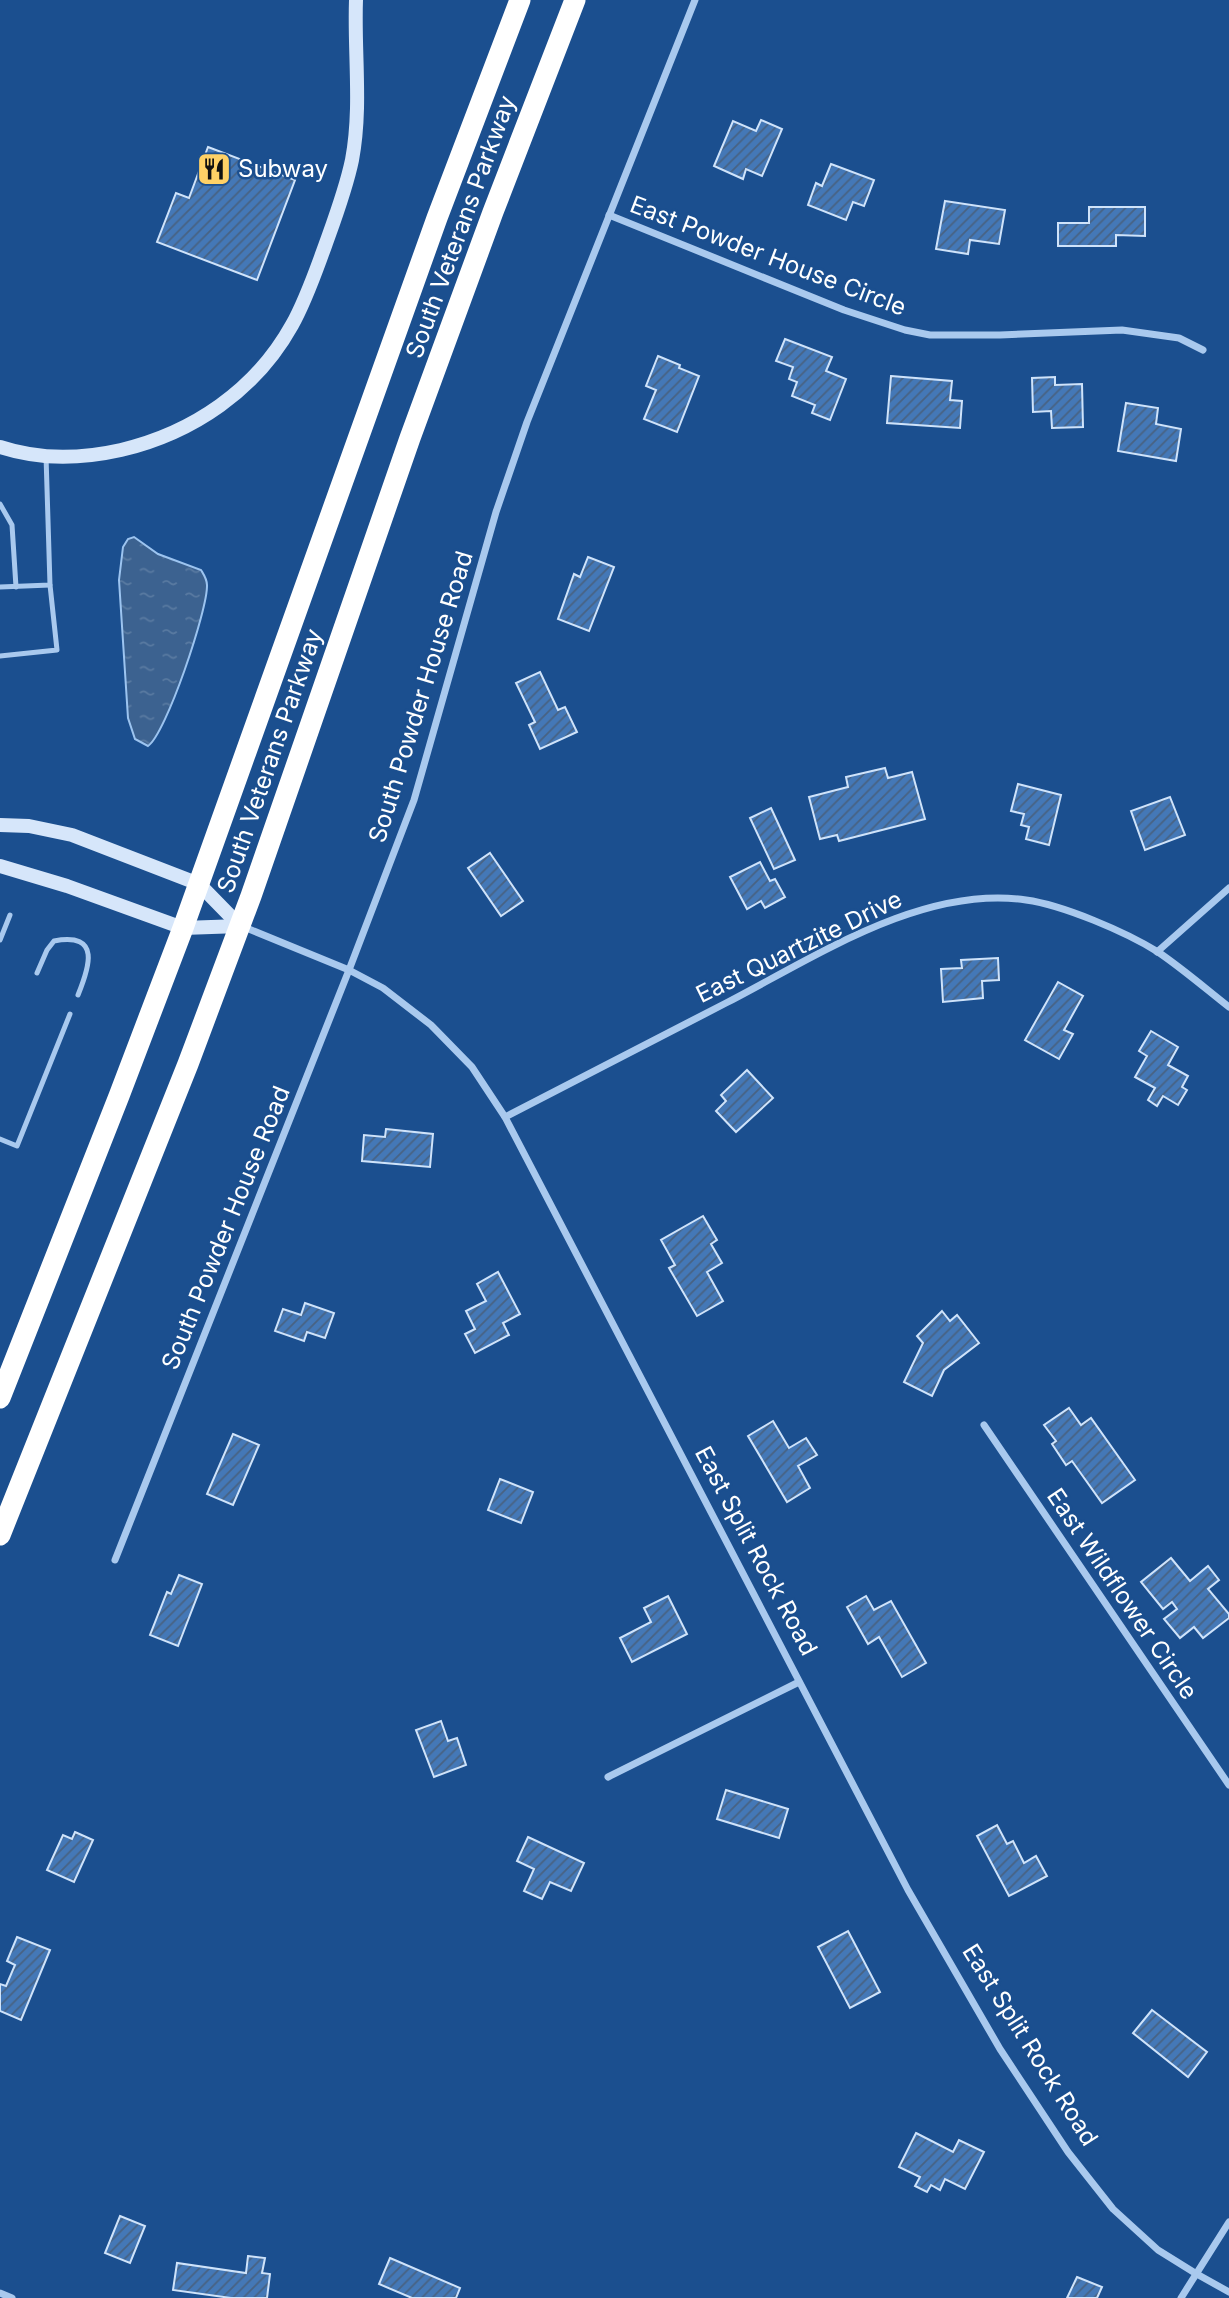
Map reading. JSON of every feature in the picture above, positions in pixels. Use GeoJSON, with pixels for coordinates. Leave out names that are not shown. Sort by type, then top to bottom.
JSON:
{"type":"FeatureCollection","features":[{"type":"Feature","properties":{"kind":"highway","name":"South Veterans Parkway"},"geometry":{"type":"LineString","coordinates":[[0,1398],[183,929],[436,218],[520,0]]}},
{"type":"Feature","properties":{"kind":"highway","name":"South Veterans Parkway"},"geometry":{"type":"LineString","coordinates":[[0,1535],[136,1197],[240,926],[424,400],[575,0]]}},
{"type":"Feature","properties":{"kind":"street"},"geometry":{"type":"LineString","coordinates":[[0,447],[29,454],[79,457],[111,452],[166,437],[215,410],[238,392],[278,347],[292,325],[316,272],[338,210],[352,158],[357,85],[356,0]]}},
{"type":"Feature","properties":{"kind":"street","name":"South Powder House Road"},"geometry":{"type":"LineString","coordinates":[[115,1560],[414,800],[496,512],[532,410],[695,0]]}},
{"type":"Feature","properties":{"kind":"street","name":"East Powder House Circle"},"geometry":{"type":"LineString","coordinates":[[609,215],[844,310],[905,330],[930,335],[1122,330],[1179,338],[1203,350]]}},
{"type":"Feature","properties":{"kind":"street"},"geometry":{"type":"LineString","coordinates":[[0,825],[29,826],[72,835],[198,884],[240,926]]}},
{"type":"Feature","properties":{"kind":"street"},"geometry":{"type":"LineString","coordinates":[[0,866],[66,886],[183,929]]}},
{"type":"Feature","properties":{"kind":"street"},"geometry":{"type":"LineString","coordinates":[[1157,952],[1229,888]]}},
{"type":"Feature","properties":{"kind":"street","name":"East Quartzite Drive"},"geometry":{"type":"LineString","coordinates":[[505,1117],[867,930],[940,904],[968,899],[1025,900],[1086,918],[1157,952],[1229,1007]]}},
{"type":"Feature","properties":{"kind":"street","name":"East Split Rock Road"},"geometry":{"type":"LineString","coordinates":[[183,929],[240,926],[349,970],[383,988],[431,1025],[472,1067],[505,1117],[914,1902],[1000,2049],[1068,2152],[1099,2193],[1133,2230],[1158,2250],[1229,2291]]}},
{"type":"Feature","properties":{"kind":"street","name":"East Wildflower Circle"},"geometry":{"type":"LineString","coordinates":[[984,1425],[1229,1784]]}},
{"type":"Feature","properties":{"kind":"street"},"geometry":{"type":"LineString","coordinates":[[608,1777],[799,1682]]}},
{"type":"Feature","properties":{"kind":"street"},"geometry":{"type":"LineString","coordinates":[[1181,2298],[1229,2222]]}},
{"type":"Feature","properties":{"kind":"street"},"geometry":{"type":"LineString","coordinates":[[0,2293],[12,2298]]}},
{"type":"Feature","properties":{"kind":"lane"},"geometry":{"type":"LineString","coordinates":[[0,656],[57,650],[50,585],[46,456]]}},
{"type":"Feature","properties":{"kind":"lane"},"geometry":{"type":"LineString","coordinates":[[0,504],[12,525],[16,587]]}},
{"type":"Feature","properties":{"kind":"lane"},"geometry":{"type":"LineString","coordinates":[[0,587],[50,585]]}},
{"type":"Feature","properties":{"kind":"lane"},"geometry":{"type":"LineString","coordinates":[[0,940],[10,915]]}},
{"type":"Feature","properties":{"kind":"lane"},"geometry":{"type":"LineString","coordinates":[[37,973],[54,941],[77,941],[85,948],[90,958],[78,995]]}},
{"type":"Feature","properties":{"kind":"lane"},"geometry":{"type":"LineString","coordinates":[[0,1139],[17,1146],[70,1014]]}},
{"type":"Feature","properties":{"kind":"water"},"geometry":{"type":"Polygon","coordinates":[[[134,537],[158,554],[201,570],[207,583],[201,619],[185,670],[165,719],[148,746],[135,739],[128,718],[119,580],[123,547],[128,539],[134,537]]]}},
{"type":"Feature","properties":{"kind":"building"},"geometry":{"type":"Polygon","coordinates":[[[761,120],[782,129],[762,176],[746,169],[743,179],[714,166],[733,121],[756,131],[761,120]]]}},
{"type":"Feature","properties":{"kind":"building"},"geometry":{"type":"Polygon","coordinates":[[[208,147],[295,180],[257,280],[157,242],[176,193],[189,198],[208,147]]]}},
{"type":"Feature","properties":{"kind":"building"},"geometry":{"type":"Polygon","coordinates":[[[831,164],[874,180],[864,206],[853,202],[846,220],[808,205],[816,183],[822,186],[831,164]]]}},
{"type":"Feature","properties":{"kind":"building"},"geometry":{"type":"Polygon","coordinates":[[[945,201],[1005,210],[999,244],[970,240],[968,254],[936,249],[945,201]]]}},
{"type":"Feature","properties":{"kind":"building"},"geometry":{"type":"Polygon","coordinates":[[[1089,207],[1145,207],[1145,236],[1116,235],[1116,246],[1058,246],[1058,223],[1089,223],[1089,207]]]}},
{"type":"Feature","properties":{"kind":"building"},"geometry":{"type":"Polygon","coordinates":[[[785,339],[832,357],[826,371],[846,379],[830,420],[812,413],[815,405],[792,396],[797,382],[789,379],[793,367],[776,361],[785,339]]]}},
{"type":"Feature","properties":{"kind":"building"},"geometry":{"type":"Polygon","coordinates":[[[658,356],[699,376],[677,432],[644,419],[656,390],[646,386],[658,356]]]}},
{"type":"Feature","properties":{"kind":"building"},"geometry":{"type":"Polygon","coordinates":[[[891,376],[952,381],[950,400],[962,401],[960,428],[887,423],[891,376]]]}},
{"type":"Feature","properties":{"kind":"building"},"geometry":{"type":"Polygon","coordinates":[[[1055,377],[1055,385],[1082,384],[1083,427],[1052,428],[1051,411],[1033,412],[1032,378],[1055,377]]]}},
{"type":"Feature","properties":{"kind":"building"},"geometry":{"type":"Polygon","coordinates":[[[1126,403],[1158,408],[1156,424],[1181,429],[1176,461],[1118,451],[1126,403]]]}},
{"type":"Feature","properties":{"kind":"building"},"geometry":{"type":"Polygon","coordinates":[[[588,557],[614,567],[589,631],[558,619],[574,574],[580,577],[588,557]]]}},
{"type":"Feature","properties":{"kind":"building"},"geometry":{"type":"Polygon","coordinates":[[[540,672],[558,710],[565,707],[577,732],[540,749],[529,725],[535,722],[516,683],[540,672]]]}},
{"type":"Feature","properties":{"kind":"building"},"geometry":{"type":"Polygon","coordinates":[[[885,768],[888,778],[912,772],[925,819],[839,841],[837,835],[820,839],[809,797],[848,787],[846,777],[885,768]]]}},
{"type":"Feature","properties":{"kind":"building"},"geometry":{"type":"Polygon","coordinates":[[[1018,784],[1061,795],[1049,845],[1026,839],[1029,827],[1021,825],[1024,814],[1011,811],[1018,784]]]}},
{"type":"Feature","properties":{"kind":"building"},"geometry":{"type":"Polygon","coordinates":[[[1170,797],[1185,835],[1145,850],[1131,811],[1170,797]]]}},
{"type":"Feature","properties":{"kind":"building"},"geometry":{"type":"Polygon","coordinates":[[[771,808],[795,860],[774,869],[750,818],[771,808]]]}},
{"type":"Feature","properties":{"kind":"building"},"geometry":{"type":"Polygon","coordinates":[[[490,853],[523,901],[501,916],[468,868],[490,853]]]}},
{"type":"Feature","properties":{"kind":"building"},"geometry":{"type":"Polygon","coordinates":[[[760,862],[770,881],[775,879],[785,897],[765,908],[761,901],[747,909],[730,877],[760,862]]]}},
{"type":"Feature","properties":{"kind":"building"},"geometry":{"type":"Polygon","coordinates":[[[998,958],[999,980],[982,981],[983,998],[943,1002],[941,969],[962,968],[961,960],[998,958]]]}},
{"type":"Feature","properties":{"kind":"building"},"geometry":{"type":"Polygon","coordinates":[[[1058,982],[1083,996],[1064,1030],[1073,1034],[1059,1059],[1025,1040],[1058,982]]]}},
{"type":"Feature","properties":{"kind":"building"},"geometry":{"type":"Polygon","coordinates":[[[1151,1031],[1178,1047],[1168,1065],[1188,1076],[1182,1087],[1187,1090],[1178,1105],[1163,1096],[1157,1106],[1148,1100],[1155,1088],[1135,1077],[1147,1056],[1139,1051],[1151,1031]]]}},
{"type":"Feature","properties":{"kind":"building"},"geometry":{"type":"Polygon","coordinates":[[[747,1070],[773,1098],[736,1132],[716,1111],[726,1101],[721,1095],[747,1070]]]}},
{"type":"Feature","properties":{"kind":"building"},"geometry":{"type":"Polygon","coordinates":[[[386,1129],[433,1134],[430,1167],[362,1161],[364,1135],[385,1137],[386,1129]]]}},
{"type":"Feature","properties":{"kind":"building"},"geometry":{"type":"Polygon","coordinates":[[[703,1216],[717,1240],[711,1244],[722,1263],[707,1272],[723,1301],[697,1316],[669,1268],[675,1265],[661,1240],[703,1216]]]}},
{"type":"Feature","properties":{"kind":"building"},"geometry":{"type":"Polygon","coordinates":[[[498,1272],[520,1314],[503,1323],[509,1335],[475,1353],[465,1334],[475,1329],[466,1311],[486,1301],[477,1284],[498,1272]]]}},
{"type":"Feature","properties":{"kind":"building"},"geometry":{"type":"Polygon","coordinates":[[[305,1303],[334,1313],[325,1338],[307,1332],[304,1341],[275,1331],[283,1309],[301,1315],[305,1303]]]}},
{"type":"Feature","properties":{"kind":"building"},"geometry":{"type":"Polygon","coordinates":[[[942,1311],[950,1321],[957,1315],[979,1343],[944,1370],[932,1396],[904,1382],[923,1343],[917,1336],[942,1311]]]}},
{"type":"Feature","properties":{"kind":"building"},"geometry":{"type":"Polygon","coordinates":[[[1069,1408],[1081,1425],[1091,1418],[1135,1480],[1102,1503],[1072,1461],[1066,1465],[1052,1444],[1056,1441],[1044,1425],[1069,1408]]]}},
{"type":"Feature","properties":{"kind":"building"},"geometry":{"type":"Polygon","coordinates":[[[773,1421],[789,1448],[806,1438],[817,1455],[798,1466],[810,1488],[787,1502],[748,1436],[773,1421]]]}},
{"type":"Feature","properties":{"kind":"building"},"geometry":{"type":"Polygon","coordinates":[[[233,1434],[259,1445],[233,1505],[207,1494],[233,1434]]]}},
{"type":"Feature","properties":{"kind":"building"},"geometry":{"type":"Polygon","coordinates":[[[500,1479],[533,1492],[521,1523],[488,1510],[500,1479]]]}},
{"type":"Feature","properties":{"kind":"building"},"geometry":{"type":"Polygon","coordinates":[[[1171,1558],[1190,1581],[1208,1566],[1219,1580],[1208,1589],[1229,1614],[1229,1618],[1203,1638],[1194,1627],[1180,1638],[1164,1619],[1177,1609],[1172,1602],[1163,1609],[1141,1582],[1171,1558]]]}},
{"type":"Feature","properties":{"kind":"building"},"geometry":{"type":"Polygon","coordinates":[[[179,1575],[202,1584],[178,1646],[150,1635],[167,1592],[171,1594],[179,1575]]]}},
{"type":"Feature","properties":{"kind":"building"},"geometry":{"type":"Polygon","coordinates":[[[668,1596],[687,1634],[632,1662],[620,1638],[651,1622],[644,1608],[668,1596]]]}},
{"type":"Feature","properties":{"kind":"building"},"geometry":{"type":"Polygon","coordinates":[[[866,1596],[874,1610],[891,1601],[926,1663],[902,1677],[879,1637],[868,1644],[847,1607],[866,1596]]]}},
{"type":"Feature","properties":{"kind":"building"},"geometry":{"type":"Polygon","coordinates":[[[441,1721],[448,1741],[457,1738],[466,1765],[434,1777],[416,1730],[441,1721]]]}},
{"type":"Feature","properties":{"kind":"building"},"geometry":{"type":"Polygon","coordinates":[[[726,1790],[788,1809],[779,1838],[717,1819],[726,1790]]]}},
{"type":"Feature","properties":{"kind":"building"},"geometry":{"type":"Polygon","coordinates":[[[997,1825],[1007,1844],[1013,1841],[1024,1863],[1036,1856],[1047,1876],[1009,1896],[977,1836],[997,1825]]]}},
{"type":"Feature","properties":{"kind":"building"},"geometry":{"type":"Polygon","coordinates":[[[75,1832],[93,1840],[74,1882],[47,1870],[63,1835],[72,1839],[75,1832]]]}},
{"type":"Feature","properties":{"kind":"building"},"geometry":{"type":"Polygon","coordinates":[[[528,1837],[584,1863],[571,1891],[550,1882],[542,1899],[524,1891],[534,1869],[517,1861],[528,1837]]]}},
{"type":"Feature","properties":{"kind":"building"},"geometry":{"type":"Polygon","coordinates":[[[848,1931],[880,1992],[850,2008],[818,1947],[848,1931]]]}},
{"type":"Feature","properties":{"kind":"building"},"geometry":{"type":"Polygon","coordinates":[[[17,1937],[50,1950],[21,2020],[0,2011],[0,1984],[6,1986],[15,1965],[7,1961],[17,1937]]]}},
{"type":"Feature","properties":{"kind":"building"},"geometry":{"type":"Polygon","coordinates":[[[1152,2010],[1207,2052],[1188,2077],[1133,2033],[1152,2010]]]}},
{"type":"Feature","properties":{"kind":"building"},"geometry":{"type":"Polygon","coordinates":[[[916,2133],[953,2152],[959,2140],[984,2152],[965,2189],[945,2179],[940,2190],[931,2185],[927,2192],[915,2186],[920,2177],[899,2167],[916,2133]]]}},
{"type":"Feature","properties":{"kind":"building"},"geometry":{"type":"Polygon","coordinates":[[[120,2216],[145,2226],[130,2263],[105,2253],[120,2216]]]}},
{"type":"Feature","properties":{"kind":"building"},"geometry":{"type":"Polygon","coordinates":[[[248,2256],[265,2258],[262,2273],[270,2274],[267,2298],[231,2298],[173,2290],[177,2263],[246,2273],[248,2256]]]}},
{"type":"Feature","properties":{"kind":"building"},"geometry":{"type":"Polygon","coordinates":[[[390,2258],[460,2288],[456,2298],[412,2298],[379,2284],[390,2258]]]}},
{"type":"Feature","properties":{"kind":"building"},"geometry":{"type":"Polygon","coordinates":[[[1077,2277],[1102,2287],[1097,2298],[1067,2298],[1077,2277]]]}},
{"type":"Feature","properties":{"kind":"place","name":"Subway"},"geometry":{"type":"Point","coordinates":[214,169]}}]}
